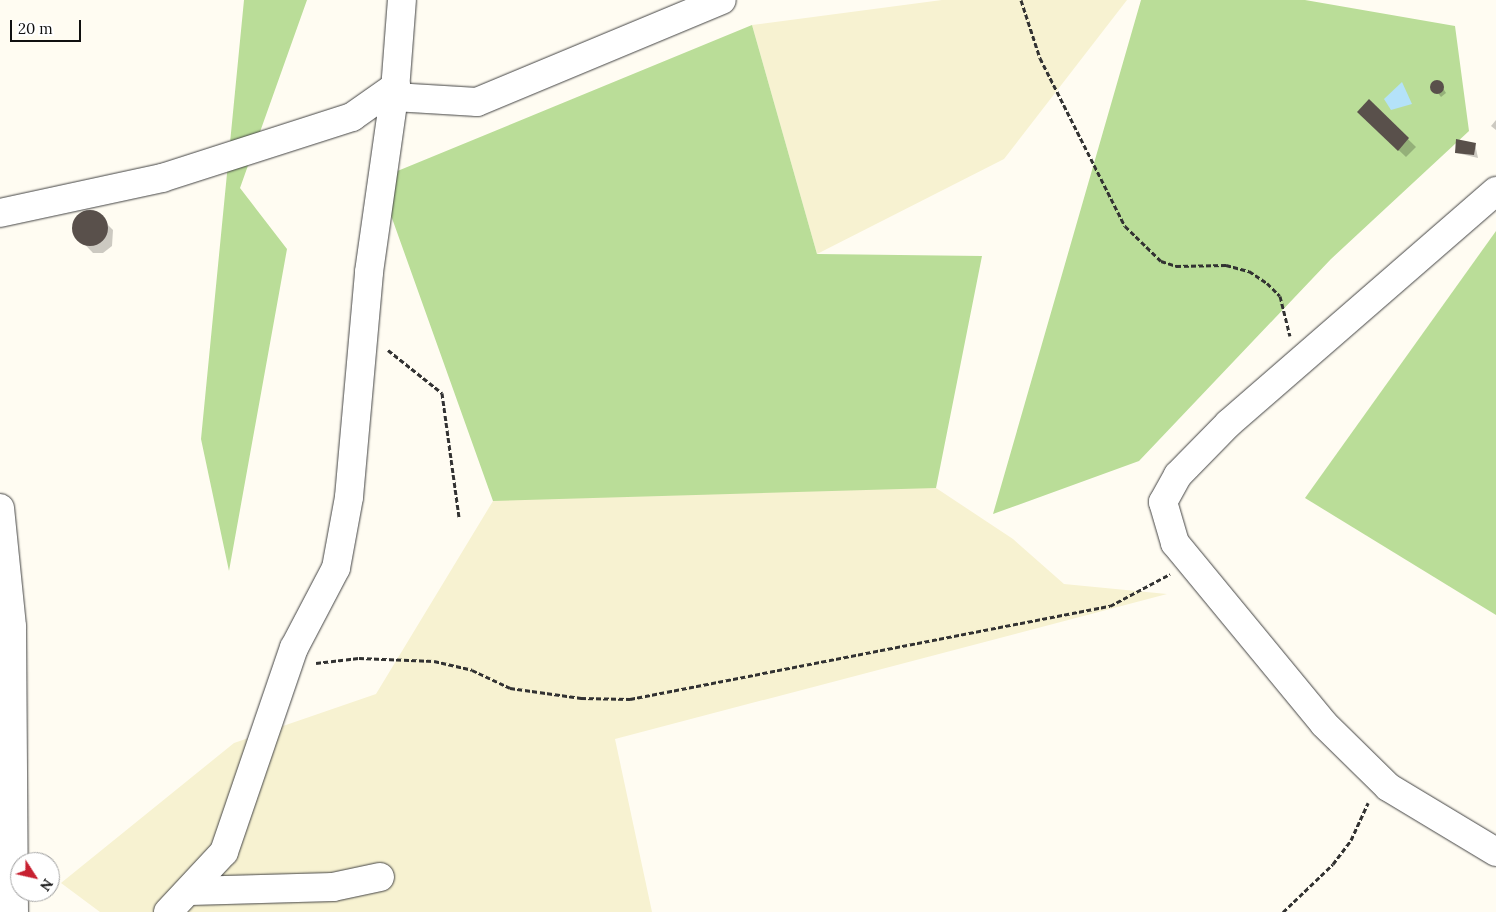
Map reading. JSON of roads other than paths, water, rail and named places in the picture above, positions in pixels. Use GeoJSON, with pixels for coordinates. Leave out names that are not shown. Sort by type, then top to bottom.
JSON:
{"type":"FeatureCollection","features":[{"type":"Feature","properties":{"kind":"street"},"geometry":{"type":"LineString","coordinates":[[168,912],[190,891],[224,852],[288,666],[336,568],[342,542],[362,333],[395,91],[402,0]]}},
{"type":"Feature","properties":{"kind":"street"},"geometry":{"type":"LineString","coordinates":[[0,213],[162,178],[352,117],[395,91],[477,102],[722,0]]}},
{"type":"Feature","properties":{"kind":"street"},"geometry":{"type":"LineString","coordinates":[[1496,191],[1287,370],[1166,488],[1164,518],[1189,562],[1283,680],[1379,780],[1496,852]]}},
{"type":"Feature","properties":{"kind":"street"},"geometry":{"type":"LineString","coordinates":[[0,508],[12,628],[14,912]]}},
{"type":"Feature","properties":{"kind":"street"},"geometry":{"type":"LineString","coordinates":[[190,891],[333,887],[380,877]]}},
{"type":"Feature","properties":{"kind":"water"},"geometry":{"type":"Polygon","coordinates":[[[1402,82],[1412,104],[1391,110],[1384,99],[1402,82]]]}}]}
